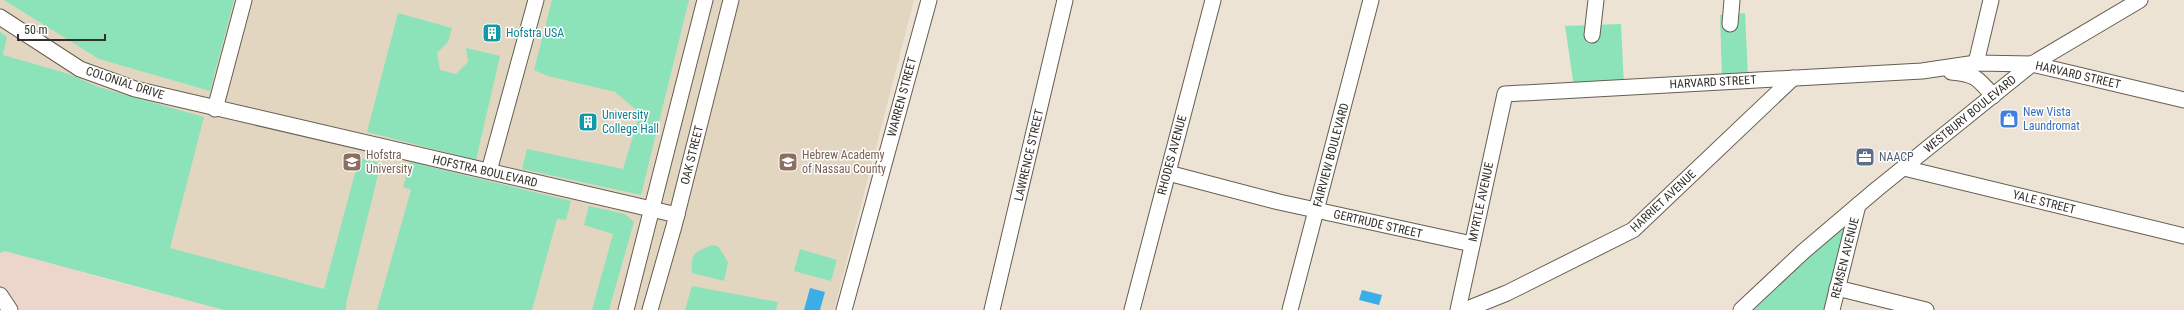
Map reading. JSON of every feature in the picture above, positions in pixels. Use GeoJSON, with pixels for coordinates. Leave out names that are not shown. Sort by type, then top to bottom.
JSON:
{"type":"FeatureCollection","features":[{"type":"Feature","properties":{"kind":"street"},"geometry":{"type":"LineString","coordinates":[[215,109],[244,0]]}},
{"type":"Feature","properties":{"kind":"street"},"geometry":{"type":"LineString","coordinates":[[489,171],[536,0]]}},
{"type":"Feature","properties":{"kind":"street","name":"OAK STREET"},"geometry":{"type":"LineString","coordinates":[[626,310],[706,0]]}},
{"type":"Feature","properties":{"kind":"street","name":"OAK STREET"},"geometry":{"type":"LineString","coordinates":[[650,310],[677,215],[731,0]]}},
{"type":"Feature","properties":{"kind":"street","name":"WARREN STREET"},"geometry":{"type":"LineString","coordinates":[[844,310],[929,0]]}},
{"type":"Feature","properties":{"kind":"street","name":"LAWRENCE STREET"},"geometry":{"type":"LineString","coordinates":[[992,310],[1065,0]]}},
{"type":"Feature","properties":{"kind":"street","name":"RHODES AVENUE"},"geometry":{"type":"LineString","coordinates":[[1132,310],[1213,0]]}},
{"type":"Feature","properties":{"kind":"street","name":"FAIRVIEW BOULEVARD"},"geometry":{"type":"LineString","coordinates":[[1290,310],[1371,0]]}},
{"type":"Feature","properties":{"kind":"street"},"geometry":{"type":"LineString","coordinates":[[1592,36],[1596,0]]}},
{"type":"Feature","properties":{"kind":"street"},"geometry":{"type":"LineString","coordinates":[[1730,24],[1732,0]]}},
{"type":"Feature","properties":{"kind":"street"},"geometry":{"type":"LineString","coordinates":[[1976,63],[1991,0]]}},
{"type":"Feature","properties":{"kind":"street","name":"WESTBURY BOULEVARD"},"geometry":{"type":"LineString","coordinates":[[1741,310],[1804,251],[1858,205],[2032,64],[2137,1]]}},
{"type":"Feature","properties":{"kind":"street","name":"COLONIAL DRIVE"},"geometry":{"type":"LineString","coordinates":[[0,17],[80,69],[101,78],[215,109]]}},
{"type":"Feature","properties":{"kind":"street","name":"HARVARD STREET"},"geometry":{"type":"LineString","coordinates":[[1505,94],[1922,71],[1976,63],[2032,64],[2184,100]]}},
{"type":"Feature","properties":{"kind":"street","name":"HARVARD STREET"},"geometry":{"type":"LineString","coordinates":[[1922,71],[1968,73],[1980,81],[1993,96]]}},
{"type":"Feature","properties":{"kind":"street","name":"HARRIET AVENUE"},"geometry":{"type":"LineString","coordinates":[[1465,310],[1506,293],[1633,230],[1793,78]]}},
{"type":"Feature","properties":{"kind":"street","name":"MYRTLE AVENUE"},"geometry":{"type":"LineString","coordinates":[[1458,310],[1505,94]]}},
{"type":"Feature","properties":{"kind":"street","name":"HOFSTRA BOULEVARD"},"geometry":{"type":"LineString","coordinates":[[215,109],[677,215]]}},
{"type":"Feature","properties":{"kind":"street","name":"YALE STREET"},"geometry":{"type":"LineString","coordinates":[[1904,168],[2184,236]]}},
{"type":"Feature","properties":{"kind":"street","name":"GERTRUDE STREET"},"geometry":{"type":"LineString","coordinates":[[1168,173],[1316,210],[1472,244]]}},
{"type":"Feature","properties":{"kind":"street","name":"REMSEN AVENUE"},"geometry":{"type":"LineString","coordinates":[[1832,310],[1858,205]]}},
{"type":"Feature","properties":{"kind":"street"},"geometry":{"type":"LineString","coordinates":[[1837,288],[1926,310]]}},
{"type":"Feature","properties":{"kind":"street"},"geometry":{"type":"LineString","coordinates":[[0,295],[10,310]]}},
{"type":"Feature","properties":{"kind":"shaded area","name":"Hofstra University"},"geometry":{"type":"Polygon","coordinates":[[[0,0],[914,0],[834,310],[224,310],[5,251],[0,253],[0,0]]]}},
{"type":"Feature","properties":{"kind":"shaded area"},"geometry":{"type":"Polygon","coordinates":[[[5,251],[224,310],[0,310],[0,253],[5,251]]]}},
{"type":"Feature","properties":{"kind":"green space"},"geometry":{"type":"Polygon","coordinates":[[[4,0],[234,0],[210,91],[99,59],[4,0]]]}},
{"type":"Feature","properties":{"kind":"green space"},"geometry":{"type":"Polygon","coordinates":[[[552,0],[689,0],[641,195],[522,169],[527,149],[623,169],[640,113],[615,92],[548,76],[534,70],[552,0]]]}},
{"type":"Feature","properties":{"kind":"green space"},"geometry":{"type":"Polygon","coordinates":[[[398,13],[452,28],[448,42],[437,53],[440,70],[456,74],[468,62],[466,48],[500,56],[476,160],[367,132],[398,13]]]}},
{"type":"Feature","properties":{"kind":"green space"},"geometry":{"type":"Polygon","coordinates":[[[1745,13],[1748,78],[1722,79],[1720,15],[1745,13]]]}},
{"type":"Feature","properties":{"kind":"green space"},"geometry":{"type":"Polygon","coordinates":[[[1621,24],[1624,85],[1574,87],[1565,26],[1621,24]]]}},
{"type":"Feature","properties":{"kind":"green space"},"geometry":{"type":"Polygon","coordinates":[[[0,32],[7,37],[3,55],[69,74],[98,87],[204,117],[170,248],[324,289],[359,158],[381,163],[346,304],[346,310],[224,310],[5,251],[0,253],[0,32]]]}},
{"type":"Feature","properties":{"kind":"green space"},"geometry":{"type":"Polygon","coordinates":[[[410,162],[571,201],[566,220],[557,219],[532,310],[377,310],[411,190],[403,187],[410,162]]]}},
{"type":"Feature","properties":{"kind":"green space"},"geometry":{"type":"Polygon","coordinates":[[[1858,205],[1832,310],[1741,310],[1858,205]]]}},
{"type":"Feature","properties":{"kind":"green space"},"geometry":{"type":"Polygon","coordinates":[[[589,206],[625,214],[634,222],[609,310],[592,310],[613,234],[584,225],[589,206]]]}},
{"type":"Feature","properties":{"kind":"green space"},"geometry":{"type":"Polygon","coordinates":[[[712,245],[718,246],[728,262],[724,281],[692,273],[692,261],[695,254],[712,245]]]}},
{"type":"Feature","properties":{"kind":"green space"},"geometry":{"type":"Polygon","coordinates":[[[800,249],[837,260],[831,281],[794,271],[800,249]]]}},
{"type":"Feature","properties":{"kind":"green space"},"geometry":{"type":"Polygon","coordinates":[[[692,286],[778,302],[776,310],[685,310],[692,286]]]}},
{"type":"Feature","properties":{"kind":"water"},"geometry":{"type":"Polygon","coordinates":[[[810,288],[825,292],[820,310],[804,310],[810,288]]]}},
{"type":"Feature","properties":{"kind":"water"},"geometry":{"type":"Polygon","coordinates":[[[1362,290],[1382,295],[1379,305],[1359,300],[1362,290]]]}},
{"type":"Feature","properties":{"kind":"place","name":"Hofstra USA"},"geometry":{"type":"Point","coordinates":[492,33]}},
{"type":"Feature","properties":{"kind":"place","name":"New Vista Laundromat"},"geometry":{"type":"Point","coordinates":[2009,119]}},
{"type":"Feature","properties":{"kind":"place","name":"University College Hall"},"geometry":{"type":"Point","coordinates":[588,122]}},
{"type":"Feature","properties":{"kind":"place","name":"NAACP"},"geometry":{"type":"Point","coordinates":[1865,157]}},
{"type":"Feature","properties":{"kind":"place","name":"Hofstra University"},"geometry":{"type":"Point","coordinates":[352,162]}},
{"type":"Feature","properties":{"kind":"place","name":"Hebrew Academy of Nassau County"},"geometry":{"type":"Point","coordinates":[788,162]}}]}
